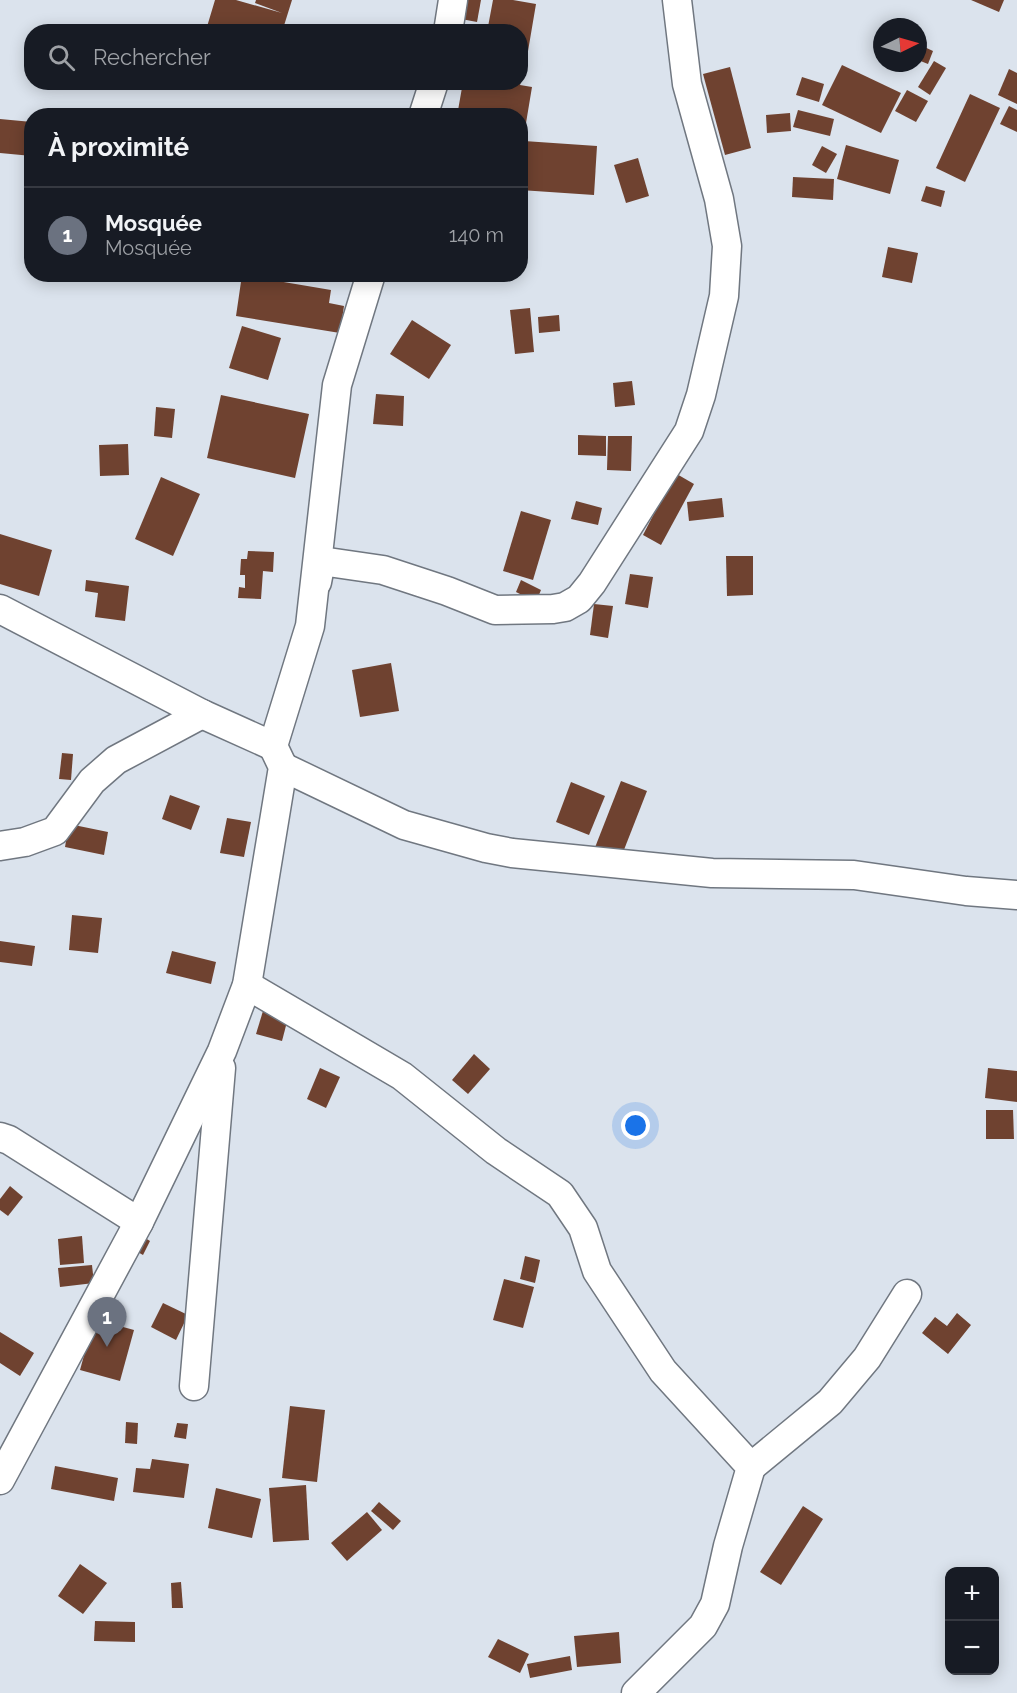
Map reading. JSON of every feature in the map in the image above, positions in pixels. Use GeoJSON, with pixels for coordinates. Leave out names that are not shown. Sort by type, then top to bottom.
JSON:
{"type":"FeatureCollection","features":[{"type":"Feature","properties":{"kind":"street"},"geometry":{"type":"LineString","coordinates":[[449,24],[453,0]]}},
{"type":"Feature","properties":{"kind":"street"},"geometry":{"type":"LineString","coordinates":[[0,1480],[139,1222],[222,1051],[247,985],[278,757],[310,626],[321,561],[383,570],[495,610],[565,607],[579,598],[592,583],[689,431],[701,395],[724,296],[726,246],[719,199],[687,84],[677,0]]}},
{"type":"Feature","properties":{"kind":"street"},"geometry":{"type":"LineString","coordinates":[[426,108],[431,90]]}},
{"type":"Feature","properties":{"kind":"street"},"geometry":{"type":"LineString","coordinates":[[310,626],[337,385],[369,282]]}},
{"type":"Feature","properties":{"kind":"street"},"geometry":{"type":"LineString","coordinates":[[0,609],[202,714],[404,825],[512,853],[712,873],[854,875],[966,891],[1017,895]]}},
{"type":"Feature","properties":{"kind":"street"},"geometry":{"type":"LineString","coordinates":[[0,846],[25,842],[55,831],[92,781],[116,760],[202,714]]}},
{"type":"Feature","properties":{"kind":"street"},"geometry":{"type":"LineString","coordinates":[[247,985],[402,1076],[496,1151],[560,1194],[583,1228],[597,1270],[663,1371],[752,1467]]}},
{"type":"Feature","properties":{"kind":"street"},"geometry":{"type":"LineString","coordinates":[[195,1386],[222,1051]]}},
{"type":"Feature","properties":{"kind":"street"},"geometry":{"type":"LineString","coordinates":[[0,1137],[9,1140],[139,1222]]}},
{"type":"Feature","properties":{"kind":"street"},"geometry":{"type":"LineString","coordinates":[[636,1693],[703,1626],[715,1604],[728,1546],[752,1467],[830,1402],[867,1358],[907,1294]]}},
{"type":"Feature","properties":{"kind":"building"},"geometry":{"type":"Polygon","coordinates":[[[215,0],[236,0],[282,13],[255,3],[256,0],[292,0],[284,24],[208,24],[215,0]]]}},
{"type":"Feature","properties":{"kind":"building"},"geometry":{"type":"Polygon","coordinates":[[[464,0],[481,0],[477,22],[461,19],[464,0]]]}},
{"type":"Feature","properties":{"kind":"building"},"geometry":{"type":"Polygon","coordinates":[[[493,0],[513,0],[536,4],[528,51],[528,24],[488,24],[493,0]]]}},
{"type":"Feature","properties":{"kind":"building"},"geometry":{"type":"Polygon","coordinates":[[[971,0],[1004,0],[999,12],[971,0]]]}},
{"type":"Feature","properties":{"kind":"building"},"geometry":{"type":"Polygon","coordinates":[[[927,48],[933,51],[927,64],[927,48]]]}},
{"type":"Feature","properties":{"kind":"building"},"geometry":{"type":"Polygon","coordinates":[[[934,61],[946,68],[930,95],[918,87],[934,61]]]}},
{"type":"Feature","properties":{"kind":"building"},"geometry":{"type":"Polygon","coordinates":[[[842,65],[901,93],[881,133],[822,105],[842,65]]]}},
{"type":"Feature","properties":{"kind":"building"},"geometry":{"type":"Polygon","coordinates":[[[730,67],[751,148],[725,155],[703,74],[730,67]]]}},
{"type":"Feature","properties":{"kind":"building"},"geometry":{"type":"Polygon","coordinates":[[[1009,69],[1017,73],[1017,104],[998,95],[1009,69]]]}},
{"type":"Feature","properties":{"kind":"building"},"geometry":{"type":"Polygon","coordinates":[[[802,77],[824,84],[819,102],[796,95],[802,77]]]}},
{"type":"Feature","properties":{"kind":"building"},"geometry":{"type":"Polygon","coordinates":[[[528,86],[532,87],[528,111],[528,108],[458,108],[462,90],[528,90],[528,86]]]}},
{"type":"Feature","properties":{"kind":"building"},"geometry":{"type":"Polygon","coordinates":[[[907,90],[928,101],[916,122],[895,111],[907,90]]]}},
{"type":"Feature","properties":{"kind":"building"},"geometry":{"type":"Polygon","coordinates":[[[970,94],[1000,108],[965,182],[936,168],[970,94]]]}},
{"type":"Feature","properties":{"kind":"building"},"geometry":{"type":"Polygon","coordinates":[[[1009,106],[1017,110],[1017,132],[1000,124],[1009,106]]]}},
{"type":"Feature","properties":{"kind":"building"},"geometry":{"type":"Polygon","coordinates":[[[798,110],[834,119],[830,136],[793,127],[798,110]]]}},
{"type":"Feature","properties":{"kind":"building"},"geometry":{"type":"Polygon","coordinates":[[[790,113],[791,131],[767,133],[766,115],[790,113]]]}},
{"type":"Feature","properties":{"kind":"building"},"geometry":{"type":"Polygon","coordinates":[[[0,119],[24,121],[24,155],[0,153],[0,119]]]}},
{"type":"Feature","properties":{"kind":"building"},"geometry":{"type":"Polygon","coordinates":[[[528,141],[597,146],[594,195],[528,191],[528,141]]]}},
{"type":"Feature","properties":{"kind":"building"},"geometry":{"type":"Polygon","coordinates":[[[846,145],[899,160],[890,194],[837,179],[846,145]]]}},
{"type":"Feature","properties":{"kind":"building"},"geometry":{"type":"Polygon","coordinates":[[[822,146],[837,154],[826,173],[812,165],[822,146]]]}},
{"type":"Feature","properties":{"kind":"building"},"geometry":{"type":"Polygon","coordinates":[[[638,158],[649,196],[626,203],[614,165],[638,158]]]}},
{"type":"Feature","properties":{"kind":"building"},"geometry":{"type":"Polygon","coordinates":[[[793,177],[834,179],[833,200],[792,197],[793,177]]]}},
{"type":"Feature","properties":{"kind":"building"},"geometry":{"type":"Polygon","coordinates":[[[926,186],[945,191],[941,207],[921,201],[926,186]]]}},
{"type":"Feature","properties":{"kind":"building"},"geometry":{"type":"Polygon","coordinates":[[[888,247],[918,253],[912,283],[882,277],[888,247]]]}},
{"type":"Feature","properties":{"kind":"building"},"geometry":{"type":"Polygon","coordinates":[[[241,282],[284,282],[331,290],[329,303],[344,306],[340,333],[236,316],[241,282]]]}},
{"type":"Feature","properties":{"kind":"building"},"geometry":{"type":"Polygon","coordinates":[[[530,308],[534,352],[515,354],[510,310],[530,308]]]}},
{"type":"Feature","properties":{"kind":"building"},"geometry":{"type":"Polygon","coordinates":[[[559,315],[560,331],[539,333],[538,317],[559,315]]]}},
{"type":"Feature","properties":{"kind":"building"},"geometry":{"type":"Polygon","coordinates":[[[412,320],[451,345],[429,379],[390,354],[412,320]]]}},
{"type":"Feature","properties":{"kind":"building"},"geometry":{"type":"Polygon","coordinates":[[[242,326],[281,338],[268,380],[229,368],[242,326]]]}},
{"type":"Feature","properties":{"kind":"building"},"geometry":{"type":"Polygon","coordinates":[[[632,381],[635,405],[615,407],[613,383],[632,381]]]}},
{"type":"Feature","properties":{"kind":"building"},"geometry":{"type":"Polygon","coordinates":[[[376,394],[404,396],[403,426],[373,424],[376,394]]]}},
{"type":"Feature","properties":{"kind":"building"},"geometry":{"type":"Polygon","coordinates":[[[221,395],[309,414],[295,478],[207,458],[221,395]]]}},
{"type":"Feature","properties":{"kind":"building"},"geometry":{"type":"Polygon","coordinates":[[[156,407],[175,409],[172,438],[154,436],[156,407]]]}},
{"type":"Feature","properties":{"kind":"building"},"geometry":{"type":"Polygon","coordinates":[[[578,435],[606,436],[606,456],[578,455],[578,435]]]}},
{"type":"Feature","properties":{"kind":"building"},"geometry":{"type":"Polygon","coordinates":[[[608,436],[632,436],[631,471],[607,470],[608,436]]]}},
{"type":"Feature","properties":{"kind":"building"},"geometry":{"type":"Polygon","coordinates":[[[128,444],[129,475],[100,476],[99,445],[128,444]]]}},
{"type":"Feature","properties":{"kind":"building"},"geometry":{"type":"Polygon","coordinates":[[[675,473],[694,484],[661,545],[643,535],[675,473]]]}},
{"type":"Feature","properties":{"kind":"building"},"geometry":{"type":"Polygon","coordinates":[[[161,477],[200,494],[173,556],[135,539],[161,477]]]}},
{"type":"Feature","properties":{"kind":"building"},"geometry":{"type":"Polygon","coordinates":[[[722,498],[724,517],[689,521],[687,502],[722,498]]]}},
{"type":"Feature","properties":{"kind":"building"},"geometry":{"type":"Polygon","coordinates":[[[576,501],[602,508],[598,525],[571,519],[576,501]]]}},
{"type":"Feature","properties":{"kind":"building"},"geometry":{"type":"Polygon","coordinates":[[[521,511],[551,520],[533,580],[503,571],[521,511]]]}},
{"type":"Feature","properties":{"kind":"building"},"geometry":{"type":"Polygon","coordinates":[[[0,534],[52,550],[39,596],[0,584],[0,534]]]}},
{"type":"Feature","properties":{"kind":"building"},"geometry":{"type":"Polygon","coordinates":[[[248,551],[274,552],[273,572],[263,571],[261,599],[238,598],[239,587],[245,588],[245,575],[240,575],[241,559],[247,559],[248,551]]]}},
{"type":"Feature","properties":{"kind":"building"},"geometry":{"type":"Polygon","coordinates":[[[726,556],[753,556],[753,595],[727,596],[726,556]]]}},
{"type":"Feature","properties":{"kind":"building"},"geometry":{"type":"Polygon","coordinates":[[[630,574],[653,577],[648,608],[625,604],[630,574]]]}},
{"type":"Feature","properties":{"kind":"building"},"geometry":{"type":"Polygon","coordinates":[[[86,580],[129,586],[125,621],[95,617],[98,593],[85,591],[86,580]]]}},
{"type":"Feature","properties":{"kind":"building"},"geometry":{"type":"Polygon","coordinates":[[[521,580],[541,590],[536,602],[516,592],[521,580]]]}},
{"type":"Feature","properties":{"kind":"building"},"geometry":{"type":"Polygon","coordinates":[[[594,604],[613,606],[608,638],[590,635],[594,604]]]}},
{"type":"Feature","properties":{"kind":"building"},"geometry":{"type":"Polygon","coordinates":[[[391,663],[399,711],[360,717],[352,670],[391,663]]]}},
{"type":"Feature","properties":{"kind":"building"},"geometry":{"type":"Polygon","coordinates":[[[62,753],[73,754],[71,780],[59,779],[62,753]]]}},
{"type":"Feature","properties":{"kind":"building"},"geometry":{"type":"Polygon","coordinates":[[[621,781],[647,791],[620,860],[594,850],[621,781]]]}},
{"type":"Feature","properties":{"kind":"building"},"geometry":{"type":"Polygon","coordinates":[[[571,782],[605,796],[589,835],[556,822],[571,782]]]}},
{"type":"Feature","properties":{"kind":"building"},"geometry":{"type":"Polygon","coordinates":[[[170,795],[200,806],[191,830],[162,819],[170,795]]]}},
{"type":"Feature","properties":{"kind":"building"},"geometry":{"type":"Polygon","coordinates":[[[227,818],[251,822],[244,857],[220,853],[227,818]]]}},
{"type":"Feature","properties":{"kind":"building"},"geometry":{"type":"Polygon","coordinates":[[[69,824],[108,832],[104,855],[65,847],[69,824]]]}},
{"type":"Feature","properties":{"kind":"building"},"geometry":{"type":"Polygon","coordinates":[[[72,915],[102,918],[98,953],[69,950],[72,915]]]}},
{"type":"Feature","properties":{"kind":"building"},"geometry":{"type":"Polygon","coordinates":[[[0,941],[35,946],[32,966],[0,962],[0,941]]]}},
{"type":"Feature","properties":{"kind":"building"},"geometry":{"type":"Polygon","coordinates":[[[172,951],[216,962],[211,984],[166,973],[172,951]]]}},
{"type":"Feature","properties":{"kind":"building"},"geometry":{"type":"Polygon","coordinates":[[[263,1011],[288,1018],[282,1041],[256,1034],[263,1011]]]}},
{"type":"Feature","properties":{"kind":"building"},"geometry":{"type":"Polygon","coordinates":[[[474,1054],[490,1069],[468,1094],[452,1080],[474,1054]]]}},
{"type":"Feature","properties":{"kind":"building"},"geometry":{"type":"Polygon","coordinates":[[[320,1068],[340,1077],[326,1108],[307,1099],[320,1068]]]}},
{"type":"Feature","properties":{"kind":"building"},"geometry":{"type":"Polygon","coordinates":[[[988,1068],[1017,1071],[1017,1102],[985,1098],[988,1068]]]}},
{"type":"Feature","properties":{"kind":"building"},"geometry":{"type":"Polygon","coordinates":[[[986,1110],[1013,1110],[1014,1139],[986,1139],[986,1110]]]}},
{"type":"Feature","properties":{"kind":"building"},"geometry":{"type":"Polygon","coordinates":[[[10,1186],[23,1197],[8,1216],[0,1210],[0,1199],[10,1186]]]}},
{"type":"Feature","properties":{"kind":"building"},"geometry":{"type":"Polygon","coordinates":[[[137,1233],[150,1241],[143,1255],[129,1247],[137,1233]]]}},
{"type":"Feature","properties":{"kind":"building"},"geometry":{"type":"Polygon","coordinates":[[[82,1236],[84,1263],[60,1265],[58,1239],[82,1236]]]}},
{"type":"Feature","properties":{"kind":"building"},"geometry":{"type":"Polygon","coordinates":[[[525,1256],[540,1260],[535,1283],[520,1279],[525,1256]]]}},
{"type":"Feature","properties":{"kind":"building"},"geometry":{"type":"Polygon","coordinates":[[[92,1265],[94,1283],[60,1287],[58,1268],[92,1265]]]}},
{"type":"Feature","properties":{"kind":"building"},"geometry":{"type":"Polygon","coordinates":[[[504,1279],[534,1287],[523,1328],[493,1320],[504,1279]]]}},
{"type":"Feature","properties":{"kind":"building"},"geometry":{"type":"Polygon","coordinates":[[[163,1303],[188,1315],[176,1340],[151,1327],[163,1303]]]}},
{"type":"Feature","properties":{"kind":"building"},"geometry":{"type":"Polygon","coordinates":[[[957,1313],[971,1325],[948,1354],[922,1333],[935,1317],[947,1326],[957,1313]]]}},
{"type":"Feature","properties":{"kind":"building"},"geometry":{"type":"Polygon","coordinates":[[[94,1319],[134,1330],[120,1381],[80,1370],[94,1319]]]}},
{"type":"Feature","properties":{"kind":"building"},"geometry":{"type":"Polygon","coordinates":[[[0,1332],[34,1353],[20,1376],[0,1363],[0,1332]]]}},
{"type":"Feature","properties":{"kind":"building"},"geometry":{"type":"Polygon","coordinates":[[[290,1406],[325,1410],[317,1482],[282,1478],[290,1406]]]}},
{"type":"Feature","properties":{"kind":"building"},"geometry":{"type":"Polygon","coordinates":[[[126,1422],[138,1423],[137,1444],[125,1443],[126,1422]]]}},
{"type":"Feature","properties":{"kind":"building"},"geometry":{"type":"Polygon","coordinates":[[[177,1423],[188,1424],[186,1439],[174,1437],[177,1423]]]}},
{"type":"Feature","properties":{"kind":"building"},"geometry":{"type":"Polygon","coordinates":[[[152,1459],[189,1464],[184,1498],[133,1492],[136,1468],[150,1469],[152,1459]]]}},
{"type":"Feature","properties":{"kind":"building"},"geometry":{"type":"Polygon","coordinates":[[[55,1466],[118,1478],[114,1501],[51,1489],[55,1466]]]}},
{"type":"Feature","properties":{"kind":"building"},"geometry":{"type":"Polygon","coordinates":[[[306,1485],[309,1540],[273,1542],[269,1488],[306,1485]]]}},
{"type":"Feature","properties":{"kind":"building"},"geometry":{"type":"Polygon","coordinates":[[[216,1488],[261,1499],[252,1538],[208,1528],[216,1488]]]}},
{"type":"Feature","properties":{"kind":"building"},"geometry":{"type":"Polygon","coordinates":[[[379,1502],[401,1521],[393,1530],[371,1511],[379,1502]]]}},
{"type":"Feature","properties":{"kind":"building"},"geometry":{"type":"Polygon","coordinates":[[[803,1506],[823,1519],[781,1585],[760,1572],[803,1506]]]}},
{"type":"Feature","properties":{"kind":"building"},"geometry":{"type":"Polygon","coordinates":[[[367,1512],[382,1530],[347,1561],[331,1543],[367,1512]]]}},
{"type":"Feature","properties":{"kind":"building"},"geometry":{"type":"Polygon","coordinates":[[[80,1564],[107,1583],[83,1614],[58,1596],[80,1564]]]}},
{"type":"Feature","properties":{"kind":"building"},"geometry":{"type":"Polygon","coordinates":[[[181,1582],[183,1608],[172,1608],[171,1583],[181,1582]]]}},
{"type":"Feature","properties":{"kind":"building"},"geometry":{"type":"Polygon","coordinates":[[[95,1621],[135,1622],[135,1642],[94,1641],[95,1621]]]}},
{"type":"Feature","properties":{"kind":"building"},"geometry":{"type":"Polygon","coordinates":[[[619,1632],[621,1663],[577,1667],[574,1636],[619,1632]]]}},
{"type":"Feature","properties":{"kind":"building"},"geometry":{"type":"Polygon","coordinates":[[[498,1639],[529,1654],[520,1673],[488,1657],[498,1639]]]}},
{"type":"Feature","properties":{"kind":"building"},"geometry":{"type":"Polygon","coordinates":[[[570,1656],[572,1670],[530,1678],[527,1664],[570,1656]]]}},
{"type":"Feature","properties":{"kind":"place","name":"Mosquée"},"geometry":{"type":"Point","coordinates":[107,1347]}}]}
